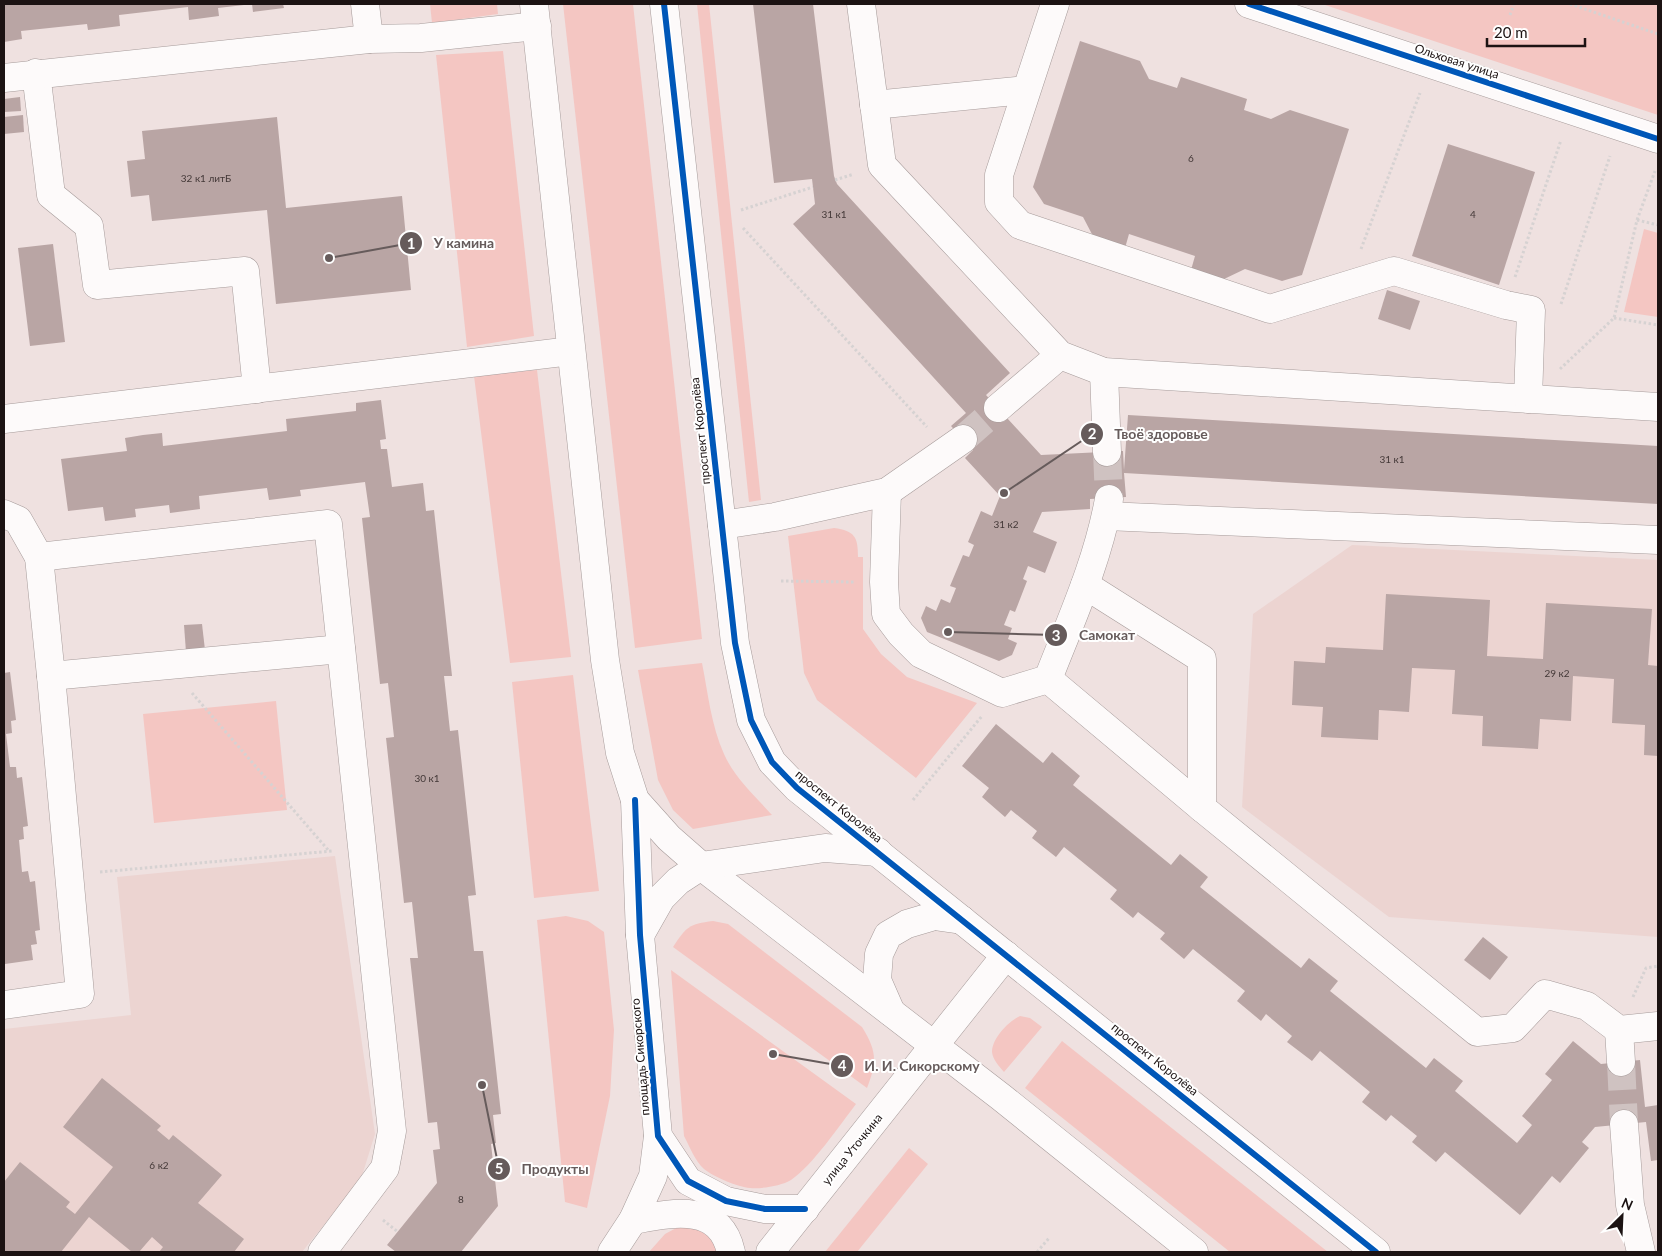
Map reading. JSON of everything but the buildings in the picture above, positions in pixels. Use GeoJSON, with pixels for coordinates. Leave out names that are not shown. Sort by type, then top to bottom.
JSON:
{"type":"FeatureCollection","features":[{"type":"Feature","properties":{"kind":"street"},"geometry":{"type":"LineString","coordinates":[[366,4],[369,39]]}},
{"type":"Feature","properties":{"kind":"street","name":"проспект Королёва"},"geometry":{"type":"LineString","coordinates":[[664,4],[735,643],[751,720],[772,762],[797,788],[1376,1252]]}},
{"type":"Feature","properties":{"kind":"street"},"geometry":{"type":"LineString","coordinates":[[861,4],[882,165],[1060,355],[1104,372],[1658,407]]}},
{"type":"Feature","properties":{"kind":"street"},"geometry":{"type":"LineString","coordinates":[[1055,4],[999,175],[999,202],[1020,225],[1270,309],[1394,271],[1518,308],[1528,399]]}},
{"type":"Feature","properties":{"kind":"street","name":"Ольховая улица"},"geometry":{"type":"LineString","coordinates":[[1249,4],[1658,139]]}},
{"type":"Feature","properties":{"kind":"street"},"geometry":{"type":"LineString","coordinates":[[4,78],[36,73],[369,39],[421,38],[535,15],[605,660],[620,753],[635,800],[669,838],[701,866],[1001,1097],[1194,1252]]}},
{"type":"Feature","properties":{"kind":"street"},"geometry":{"type":"LineString","coordinates":[[36,73],[52,195],[89,226],[97,285],[245,271],[257,389]]}},
{"type":"Feature","properties":{"kind":"street"},"geometry":{"type":"LineString","coordinates":[[874,105],[1026,90]]}},
{"type":"Feature","properties":{"kind":"street"},"geometry":{"type":"LineString","coordinates":[[4,419],[571,352]]}},
{"type":"Feature","properties":{"kind":"street"},"geometry":{"type":"LineString","coordinates":[[998,408],[1060,355]]}},
{"type":"Feature","properties":{"kind":"street"},"geometry":{"type":"LineString","coordinates":[[1104,372],[1107,452]]}},
{"type":"Feature","properties":{"kind":"street"},"geometry":{"type":"LineString","coordinates":[[722,525],[775,517],[887,492],[955,444]]}},
{"type":"Feature","properties":{"kind":"street"},"geometry":{"type":"LineString","coordinates":[[887,492],[884,582],[886,614],[901,634],[921,654],[1002,693],[1048,679]]}},
{"type":"Feature","properties":{"kind":"street"},"geometry":{"type":"LineString","coordinates":[[1048,679],[1085,585],[1107,507],[1658,540]]}},
{"type":"Feature","properties":{"kind":"street"},"geometry":{"type":"LineString","coordinates":[[4,514],[18,520],[39,557],[80,994],[4,1005]]}},
{"type":"Feature","properties":{"kind":"street"},"geometry":{"type":"LineString","coordinates":[[39,557],[328,524],[392,1130],[385,1168],[322,1252]]}},
{"type":"Feature","properties":{"kind":"street"},"geometry":{"type":"LineString","coordinates":[[1085,585],[1202,659],[1202,808]]}},
{"type":"Feature","properties":{"kind":"street"},"geometry":{"type":"LineString","coordinates":[[51,676],[341,649]]}},
{"type":"Feature","properties":{"kind":"street"},"geometry":{"type":"LineString","coordinates":[[1048,679],[1202,808],[1477,1032],[1513,1028],[1545,994],[1587,1006],[1619,1030],[1658,1026]]}},
{"type":"Feature","properties":{"kind":"street","name":"площадь Сикорского"},"geometry":{"type":"LineString","coordinates":[[635,800],[640,935],[658,1136],[688,1181],[718,1197],[765,1209],[805,1209]]}},
{"type":"Feature","properties":{"kind":"street"},"geometry":{"type":"LineString","coordinates":[[640,935],[662,898],[678,881],[701,866],[825,848],[878,852]]}},
{"type":"Feature","properties":{"kind":"street"},"geometry":{"type":"LineString","coordinates":[[891,1013],[877,980],[878,954],[888,935],[907,924],[934,916],[962,920]]}},
{"type":"Feature","properties":{"kind":"street"},"geometry":{"type":"LineString","coordinates":[[935,1046],[1006,955]]}},
{"type":"Feature","properties":{"kind":"street"},"geometry":{"type":"LineString","coordinates":[[1619,1030],[1621,1062]]}},
{"type":"Feature","properties":{"kind":"street","name":"улица Уточкина"},"geometry":{"type":"LineString","coordinates":[[770,1252],[935,1046]]}},
{"type":"Feature","properties":{"kind":"street"},"geometry":{"type":"LineString","coordinates":[[1624,1124],[1630,1205],[1641,1252]]}},
{"type":"Feature","properties":{"kind":"street"},"geometry":{"type":"LineString","coordinates":[[612,1252],[634,1220],[653,1176],[658,1136]]}},
{"type":"Feature","properties":{"kind":"street"},"geometry":{"type":"LineString","coordinates":[[634,1220],[665,1214],[692,1213],[712,1221],[728,1239],[731,1252]]}},
{"type":"Feature","properties":{"kind":"path"},"geometry":{"type":"LineString","coordinates":[[1510,15],[1514,4]]}},
{"type":"Feature","properties":{"kind":"path"},"geometry":{"type":"LineString","coordinates":[[1570,4],[1658,34]]}},
{"type":"Feature","properties":{"kind":"path"},"geometry":{"type":"LineString","coordinates":[[1347,285],[1420,93]]}},
{"type":"Feature","properties":{"kind":"path"},"geometry":{"type":"LineString","coordinates":[[1561,140],[1518,308],[1556,317],[1610,156]]}},
{"type":"Feature","properties":{"kind":"path"},"geometry":{"type":"LineString","coordinates":[[1528,399],[1614,318],[1637,220],[1655,171]]}},
{"type":"Feature","properties":{"kind":"path"},"geometry":{"type":"LineString","coordinates":[[741,210],[813,187]]}},
{"type":"Feature","properties":{"kind":"path"},"geometry":{"type":"LineString","coordinates":[[1637,220],[1658,226]]}},
{"type":"Feature","properties":{"kind":"path"},"geometry":{"type":"LineString","coordinates":[[743,228],[955,444]]}},
{"type":"Feature","properties":{"kind":"path"},"geometry":{"type":"LineString","coordinates":[[1614,318],[1658,325]]}},
{"type":"Feature","properties":{"kind":"path"},"geometry":{"type":"LineString","coordinates":[[780,580],[884,582]]}},
{"type":"Feature","properties":{"kind":"path"},"geometry":{"type":"LineString","coordinates":[[184,664],[187,687],[329,851]]}},
{"type":"Feature","properties":{"kind":"path"},"geometry":{"type":"LineString","coordinates":[[913,800],[1002,693]]}},
{"type":"Feature","properties":{"kind":"path"},"geometry":{"type":"LineString","coordinates":[[69,875],[362,848]]}},
{"type":"Feature","properties":{"kind":"path"},"geometry":{"type":"LineString","coordinates":[[1619,1030],[1646,968],[1658,966]]}},
{"type":"Feature","properties":{"kind":"path"},"geometry":{"type":"LineString","coordinates":[[1037,1252],[1050,1237]]}},
{"type":"Feature","properties":{"kind":"shaded area"},"geometry":{"type":"Polygon","coordinates":[[[430,4],[497,4],[498,14],[432,23],[430,4]]]}},
{"type":"Feature","properties":{"kind":"shaded area"},"geometry":{"type":"Polygon","coordinates":[[[563,4],[633,4],[702,639],[635,648],[563,4]]]}},
{"type":"Feature","properties":{"kind":"shaded area"},"geometry":{"type":"Polygon","coordinates":[[[697,4],[709,4],[761,500],[749,502],[697,4]]]}},
{"type":"Feature","properties":{"kind":"shaded area"},"geometry":{"type":"Polygon","coordinates":[[[1322,4],[1658,4],[1658,115],[1322,4]]]}},
{"type":"Feature","properties":{"kind":"shaded area"},"geometry":{"type":"Polygon","coordinates":[[[503,51],[534,336],[467,347],[436,55],[503,51]]]}},
{"type":"Feature","properties":{"kind":"shaded area"},"geometry":{"type":"Polygon","coordinates":[[[1644,229],[1658,233],[1658,317],[1624,312],[1644,229]]]}},
{"type":"Feature","properties":{"kind":"shaded area"},"geometry":{"type":"Polygon","coordinates":[[[537,370],[571,657],[510,663],[474,376],[537,370]]]}},
{"type":"Feature","properties":{"kind":"shaded area"},"geometry":{"type":"Polygon","coordinates":[[[834,528],[847,531],[854,536],[858,557],[863,557],[863,629],[881,654],[907,677],[977,703],[916,778],[817,700],[804,673],[788,536],[834,528]]]}},
{"type":"Feature","properties":{"kind":"shaded area"},"geometry":{"type":"Polygon","coordinates":[[[1352,545],[1658,560],[1658,937],[1389,917],[1242,807],[1253,614],[1352,545]]]}},
{"type":"Feature","properties":{"kind":"shaded area"},"geometry":{"type":"Polygon","coordinates":[[[702,663],[713,720],[724,754],[739,778],[772,815],[693,829],[673,810],[658,780],[638,670],[702,663]]]}},
{"type":"Feature","properties":{"kind":"shaded area"},"geometry":{"type":"Polygon","coordinates":[[[573,675],[599,891],[534,898],[512,682],[573,675]]]}},
{"type":"Feature","properties":{"kind":"shaded area"},"geometry":{"type":"Polygon","coordinates":[[[276,701],[287,810],[154,823],[143,714],[276,701]]]}},
{"type":"Feature","properties":{"kind":"shaded area"},"geometry":{"type":"Polygon","coordinates":[[[335,856],[375,1134],[361,1179],[302,1252],[4,1252],[4,1029],[131,1015],[117,877],[335,856]]]}},
{"type":"Feature","properties":{"kind":"shaded area"},"geometry":{"type":"Polygon","coordinates":[[[566,916],[588,921],[604,932],[614,1030],[610,1096],[587,1208],[565,1202],[537,920],[566,916]]]}},
{"type":"Feature","properties":{"kind":"shaded area"},"geometry":{"type":"Polygon","coordinates":[[[713,921],[728,924],[862,1027],[871,1043],[874,1057],[873,1071],[867,1088],[673,947],[681,935],[693,925],[713,921]]]}},
{"type":"Feature","properties":{"kind":"shaded area"},"geometry":{"type":"Polygon","coordinates":[[[671,970],[856,1104],[817,1155],[791,1180],[771,1187],[739,1186],[708,1172],[695,1158],[684,1136],[671,970]]]}},
{"type":"Feature","properties":{"kind":"shaded area"},"geometry":{"type":"Polygon","coordinates":[[[1020,1016],[1030,1018],[1042,1027],[1004,1072],[996,1063],[992,1052],[993,1047],[1002,1031],[1020,1016]]]}},
{"type":"Feature","properties":{"kind":"shaded area"},"geometry":{"type":"Polygon","coordinates":[[[1062,1041],[1328,1252],[1230,1252],[1025,1088],[1062,1041]]]}},
{"type":"Feature","properties":{"kind":"shaded area"},"geometry":{"type":"Polygon","coordinates":[[[909,1148],[928,1164],[857,1252],[825,1252],[909,1148]]]}},
{"type":"Feature","properties":{"kind":"shaded area"},"geometry":{"type":"Polygon","coordinates":[[[678,1227],[693,1228],[704,1232],[721,1252],[649,1252],[665,1234],[678,1227]]]}},
{"type":"Feature","properties":{"kind":"tunnel"},"geometry":{"type":"LineString","coordinates":[[963,439],[998,408]]}},
{"type":"Feature","properties":{"kind":"tunnel"},"geometry":{"type":"LineString","coordinates":[[1107,452],[1109,498]]}},
{"type":"Feature","properties":{"kind":"tunnel"},"geometry":{"type":"LineString","coordinates":[[1621,1062],[1624,1124]]}},
{"type":"Feature","properties":{"kind":"cycle path"},"geometry":{"type":"LineString","coordinates":[[664,4],[735,643],[751,720],[772,762],[797,788],[1376,1252]]}},
{"type":"Feature","properties":{"kind":"cycle path"},"geometry":{"type":"LineString","coordinates":[[1249,4],[1658,139]]}},
{"type":"Feature","properties":{"kind":"cycle path"},"geometry":{"type":"LineString","coordinates":[[635,800],[640,935],[658,1136],[688,1181],[726,1201],[765,1209],[805,1209]]}},
{"type":"Feature","properties":{"kind":"place","name":"У камина"},"geometry":{"type":"Point","coordinates":[329,258]}},
{"type":"Feature","properties":{"kind":"place","name":"Твоё здоровье"},"geometry":{"type":"Point","coordinates":[1004,493]}},
{"type":"Feature","properties":{"kind":"place","name":"Самокат"},"geometry":{"type":"Point","coordinates":[948,632]}},
{"type":"Feature","properties":{"kind":"place","name":"И. И. Сикорскому"},"geometry":{"type":"Point","coordinates":[773,1054]}},
{"type":"Feature","properties":{"kind":"place","name":"Продукты"},"geometry":{"type":"Point","coordinates":[482,1085]}}]}
